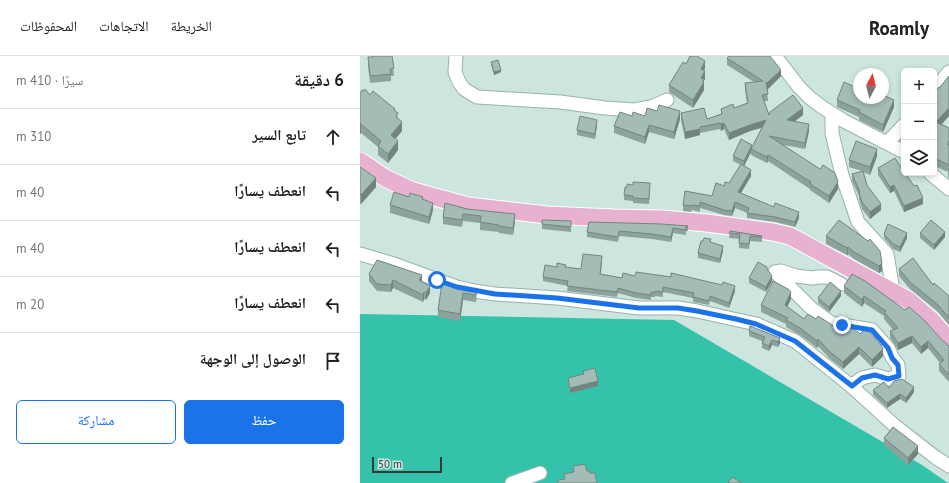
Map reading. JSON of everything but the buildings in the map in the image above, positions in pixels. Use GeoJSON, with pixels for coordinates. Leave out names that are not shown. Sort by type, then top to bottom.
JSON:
{"type":"FeatureCollection","features":[{"type":"Feature","properties":{"kind":"main road"},"geometry":{"type":"LineString","coordinates":[[360,161],[385,178],[413,191],[468,206],[547,215],[662,219],[707,223],[773,232],[790,236],[908,300],[931,320],[949,340]]}},
{"type":"Feature","properties":{"kind":"street"},"geometry":{"type":"LineString","coordinates":[[456,56],[455,72],[459,82],[464,89],[477,96],[560,102],[634,110],[651,107],[667,100]]}},
{"type":"Feature","properties":{"kind":"street"},"geometry":{"type":"LineString","coordinates":[[775,56],[799,87],[810,98],[832,114],[901,150]]}},
{"type":"Feature","properties":{"kind":"street"},"geometry":{"type":"LineString","coordinates":[[937,86],[949,72]]}},
{"type":"Feature","properties":{"kind":"street"},"geometry":{"type":"LineString","coordinates":[[832,114],[832,133],[842,175],[858,222],[887,254],[893,291]]}},
{"type":"Feature","properties":{"kind":"street"},"geometry":{"type":"LineString","coordinates":[[888,143],[901,128]]}},
{"type":"Feature","properties":{"kind":"street"},"geometry":{"type":"LineString","coordinates":[[934,176],[949,189]]}},
{"type":"Feature","properties":{"kind":"street"},"geometry":{"type":"LineString","coordinates":[[360,254],[394,264],[457,287],[474,291],[495,294],[557,298],[639,308],[678,308],[756,324],[795,341],[852,386],[894,425],[949,466]]}},
{"type":"Feature","properties":{"kind":"street"},"geometry":{"type":"LineString","coordinates":[[841,284],[827,277],[812,278],[796,276],[781,271],[776,272],[812,309],[831,323],[872,330],[888,348],[892,358],[898,365],[899,376],[888,379],[875,375],[862,378],[852,386]]}},
{"type":"Feature","properties":{"kind":"street"},"geometry":{"type":"LineString","coordinates":[[512,483],[540,473]]}},
{"type":"Feature","properties":{"kind":"green space"},"geometry":{"type":"Polygon","coordinates":[[[360,314],[674,320],[922,465],[948,483],[360,483],[360,314]]]}},
{"type":"Feature","properties":{"kind":"route"},"geometry":{"type":"LineString","coordinates":[[437,280],[457,287],[495,294],[557,298],[639,308],[678,308],[736,319],[756,324],[795,341],[852,386],[862,378],[875,375],[888,379],[899,376],[898,365],[892,358],[888,348],[872,330],[842,325]]}}]}
